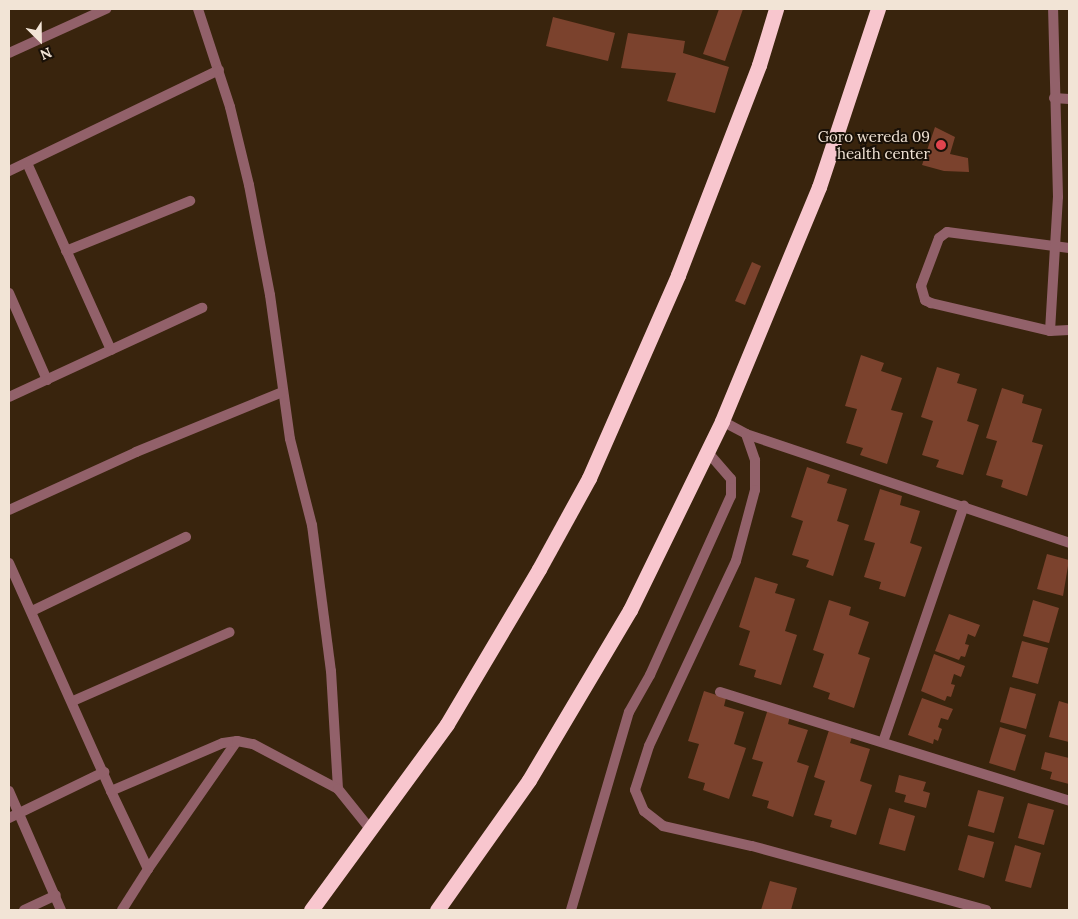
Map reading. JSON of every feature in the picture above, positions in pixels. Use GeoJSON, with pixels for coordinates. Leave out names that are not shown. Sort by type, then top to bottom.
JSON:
{"type":"FeatureCollection","features":[{"type":"Feature","properties":{"kind":"highway"},"geometry":{"type":"LineString","coordinates":[[311,910],[447,724],[539,569],[589,478],[678,275],[759,65],[776,9]]}},
{"type":"Feature","properties":{"kind":"highway"},"geometry":{"type":"LineString","coordinates":[[437,910],[529,780],[630,610],[722,421],[819,187],[878,9]]}},
{"type":"Feature","properties":{"kind":"street"},"geometry":{"type":"LineString","coordinates":[[9,53],[106,9]]}},
{"type":"Feature","properties":{"kind":"street"},"geometry":{"type":"LineString","coordinates":[[198,9],[219,70],[252,204],[270,295],[282,392],[312,525],[331,671],[338,789]]}},
{"type":"Feature","properties":{"kind":"street"},"geometry":{"type":"LineString","coordinates":[[1050,331],[1058,197],[1053,9]]}},
{"type":"Feature","properties":{"kind":"street"},"geometry":{"type":"LineString","coordinates":[[9,171],[219,70]]}},
{"type":"Feature","properties":{"kind":"street"},"geometry":{"type":"LineString","coordinates":[[1054,98],[1069,99]]}},
{"type":"Feature","properties":{"kind":"street"},"geometry":{"type":"LineString","coordinates":[[27,163],[110,350]]}},
{"type":"Feature","properties":{"kind":"street"},"geometry":{"type":"LineString","coordinates":[[1058,197],[1069,197]]}},
{"type":"Feature","properties":{"kind":"street"},"geometry":{"type":"LineString","coordinates":[[66,251],[190,201]]}},
{"type":"Feature","properties":{"kind":"street"},"geometry":{"type":"LineString","coordinates":[[1069,248],[1056,248],[947,232],[939,238],[921,286],[925,300],[931,303],[1050,331],[1069,330]]}},
{"type":"Feature","properties":{"kind":"street"},"geometry":{"type":"LineString","coordinates":[[9,293],[47,380]]}},
{"type":"Feature","properties":{"kind":"street"},"geometry":{"type":"LineString","coordinates":[[9,397],[202,308]]}},
{"type":"Feature","properties":{"kind":"street"},"geometry":{"type":"LineString","coordinates":[[9,510],[136,452],[282,392]]}},
{"type":"Feature","properties":{"kind":"street"},"geometry":{"type":"LineString","coordinates":[[722,421],[746,434],[1069,543]]}},
{"type":"Feature","properties":{"kind":"street"},"geometry":{"type":"LineString","coordinates":[[746,434],[755,460],[755,490],[736,561],[649,746],[635,790],[644,811],[663,826],[752,846],[986,910]]}},
{"type":"Feature","properties":{"kind":"street"},"geometry":{"type":"LineString","coordinates":[[571,910],[629,712],[650,675],[731,496],[731,479],[707,451]]}},
{"type":"Feature","properties":{"kind":"street"},"geometry":{"type":"LineString","coordinates":[[883,742],[964,506]]}},
{"type":"Feature","properties":{"kind":"street"},"geometry":{"type":"LineString","coordinates":[[32,610],[186,537]]}},
{"type":"Feature","properties":{"kind":"street"},"geometry":{"type":"LineString","coordinates":[[9,563],[32,610],[111,791],[148,869]]}},
{"type":"Feature","properties":{"kind":"street"},"geometry":{"type":"LineString","coordinates":[[73,701],[230,632]]}},
{"type":"Feature","properties":{"kind":"street"},"geometry":{"type":"LineString","coordinates":[[720,692],[1069,801]]}},
{"type":"Feature","properties":{"kind":"street"},"geometry":{"type":"LineString","coordinates":[[122,910],[148,869],[237,741]]}},
{"type":"Feature","properties":{"kind":"street"},"geometry":{"type":"LineString","coordinates":[[111,791],[223,743],[237,741],[253,744],[338,789],[370,830]]}},
{"type":"Feature","properties":{"kind":"street"},"geometry":{"type":"LineString","coordinates":[[9,818],[104,772]]}},
{"type":"Feature","properties":{"kind":"street"},"geometry":{"type":"LineString","coordinates":[[9,791],[61,910]]}},
{"type":"Feature","properties":{"kind":"street"},"geometry":{"type":"LineString","coordinates":[[24,910],[56,895]]}},
{"type":"Feature","properties":{"kind":"building"},"geometry":{"type":"Polygon","coordinates":[[[719,9],[743,9],[725,61],[703,54],[719,9]]]}},
{"type":"Feature","properties":{"kind":"building"},"geometry":{"type":"Polygon","coordinates":[[[553,17],[615,33],[608,61],[546,46],[553,17]]]}},
{"type":"Feature","properties":{"kind":"building"},"geometry":{"type":"Polygon","coordinates":[[[628,33],[685,41],[683,53],[729,67],[715,113],[667,101],[676,73],[621,68],[628,33]]]}},
{"type":"Feature","properties":{"kind":"building","name":"Goro wereda 09 health center"},"geometry":{"type":"Polygon","coordinates":[[[935,127],[955,137],[950,154],[968,158],[969,172],[944,171],[922,165],[935,127]]]}},
{"type":"Feature","properties":{"kind":"building"},"geometry":{"type":"Polygon","coordinates":[[[752,262],[761,266],[745,305],[735,301],[752,262]]]}},
{"type":"Feature","properties":{"kind":"building"},"geometry":{"type":"Polygon","coordinates":[[[861,355],[884,363],[881,371],[902,378],[891,410],[903,413],[887,464],[860,455],[863,448],[846,443],[857,409],[845,406],[861,355]]]}},
{"type":"Feature","properties":{"kind":"building"},"geometry":{"type":"Polygon","coordinates":[[[937,367],[960,374],[957,383],[977,389],[967,421],[979,425],[963,475],[936,467],[939,460],[922,455],[933,421],[921,417],[937,367]]]}},
{"type":"Feature","properties":{"kind":"building"},"geometry":{"type":"Polygon","coordinates":[[[1002,388],[1024,395],[1022,403],[1042,409],[1032,442],[1043,445],[1027,496],[1001,487],[1003,480],[986,475],[997,441],[986,438],[1002,388]]]}},
{"type":"Feature","properties":{"kind":"building"},"geometry":{"type":"Polygon","coordinates":[[[807,467],[830,475],[827,483],[847,489],[837,521],[849,525],[833,576],[806,567],[809,560],[792,555],[803,521],[791,517],[807,467]]]}},
{"type":"Feature","properties":{"kind":"building"},"geometry":{"type":"Polygon","coordinates":[[[880,489],[902,496],[900,505],[920,511],[910,543],[922,547],[905,597],[879,589],[881,582],[864,577],[875,543],[864,540],[880,489]]]}},
{"type":"Feature","properties":{"kind":"building"},"geometry":{"type":"Polygon","coordinates":[[[1047,554],[1069,560],[1063,596],[1037,589],[1047,554]]]}},
{"type":"Feature","properties":{"kind":"building"},"geometry":{"type":"Polygon","coordinates":[[[755,577],[778,584],[775,593],[795,599],[785,631],[797,635],[781,685],[754,677],[756,670],[739,665],[750,631],[739,627],[755,577]]]}},
{"type":"Feature","properties":{"kind":"building"},"geometry":{"type":"Polygon","coordinates":[[[829,600],[851,607],[849,615],[869,622],[858,654],[870,658],[854,708],[828,699],[830,693],[813,687],[824,654],[813,650],[829,600]]]}},
{"type":"Feature","properties":{"kind":"building"},"geometry":{"type":"Polygon","coordinates":[[[1033,600],[1059,608],[1049,643],[1023,636],[1033,600]]]}},
{"type":"Feature","properties":{"kind":"building"},"geometry":{"type":"Polygon","coordinates":[[[949,614],[980,625],[975,637],[968,634],[965,644],[969,645],[965,657],[961,656],[959,660],[935,651],[949,614]]]}},
{"type":"Feature","properties":{"kind":"building"},"geometry":{"type":"Polygon","coordinates":[[[1022,641],[1048,648],[1038,684],[1012,677],[1022,641]]]}},
{"type":"Feature","properties":{"kind":"building"},"geometry":{"type":"Polygon","coordinates":[[[934,654],[965,666],[961,677],[954,674],[951,684],[955,685],[951,697],[947,696],[945,701],[921,691],[934,654]]]}},
{"type":"Feature","properties":{"kind":"building"},"geometry":{"type":"Polygon","coordinates":[[[1010,687],[1036,694],[1026,729],[1000,722],[1010,687]]]}},
{"type":"Feature","properties":{"kind":"building"},"geometry":{"type":"Polygon","coordinates":[[[704,691],[726,698],[724,706],[744,712],[734,744],[746,748],[729,799],[703,790],[705,783],[688,778],[699,744],[688,741],[704,691]]]}},
{"type":"Feature","properties":{"kind":"building"},"geometry":{"type":"Polygon","coordinates":[[[922,698],[953,709],[948,720],[941,718],[938,727],[942,729],[938,741],[934,739],[933,744],[908,735],[922,698]]]}},
{"type":"Feature","properties":{"kind":"building"},"geometry":{"type":"Polygon","coordinates":[[[1059,701],[1069,704],[1069,742],[1049,737],[1059,701]]]}},
{"type":"Feature","properties":{"kind":"building"},"geometry":{"type":"Polygon","coordinates":[[[768,709],[790,716],[788,724],[808,730],[797,762],[809,766],[793,817],[767,808],[769,801],[752,796],[763,762],[752,759],[768,709]]]}},
{"type":"Feature","properties":{"kind":"building"},"geometry":{"type":"Polygon","coordinates":[[[830,727],[853,734],[850,743],[870,749],[860,781],[872,785],[856,835],[830,827],[832,820],[814,815],[825,781],[814,777],[830,727]]]}},
{"type":"Feature","properties":{"kind":"building"},"geometry":{"type":"Polygon","coordinates":[[[1000,727],[1026,735],[1015,771],[989,763],[1000,727]]]}},
{"type":"Feature","properties":{"kind":"building"},"geometry":{"type":"Polygon","coordinates":[[[1045,752],[1069,758],[1069,784],[1050,779],[1052,772],[1041,769],[1045,752]]]}},
{"type":"Feature","properties":{"kind":"building"},"geometry":{"type":"Polygon","coordinates":[[[899,775],[926,782],[923,791],[930,793],[926,808],[904,802],[906,795],[895,792],[899,775]]]}},
{"type":"Feature","properties":{"kind":"building"},"geometry":{"type":"Polygon","coordinates":[[[978,790],[1004,797],[994,833],[968,826],[978,790]]]}},
{"type":"Feature","properties":{"kind":"building"},"geometry":{"type":"Polygon","coordinates":[[[1028,803],[1054,810],[1044,845],[1018,838],[1028,803]]]}},
{"type":"Feature","properties":{"kind":"building"},"geometry":{"type":"Polygon","coordinates":[[[889,808],[915,816],[905,851],[879,844],[889,808]]]}},
{"type":"Feature","properties":{"kind":"building"},"geometry":{"type":"Polygon","coordinates":[[[968,835],[994,842],[984,878],[958,870],[968,835]]]}},
{"type":"Feature","properties":{"kind":"building"},"geometry":{"type":"Polygon","coordinates":[[[1015,845],[1041,853],[1031,888],[1005,881],[1015,845]]]}},
{"type":"Feature","properties":{"kind":"building"},"geometry":{"type":"Polygon","coordinates":[[[770,881],[797,888],[791,910],[761,910],[770,881]]]}},
{"type":"Feature","properties":{"kind":"place","name":"Goro wereda 09 health center"},"geometry":{"type":"Point","coordinates":[941,145]}}]}
